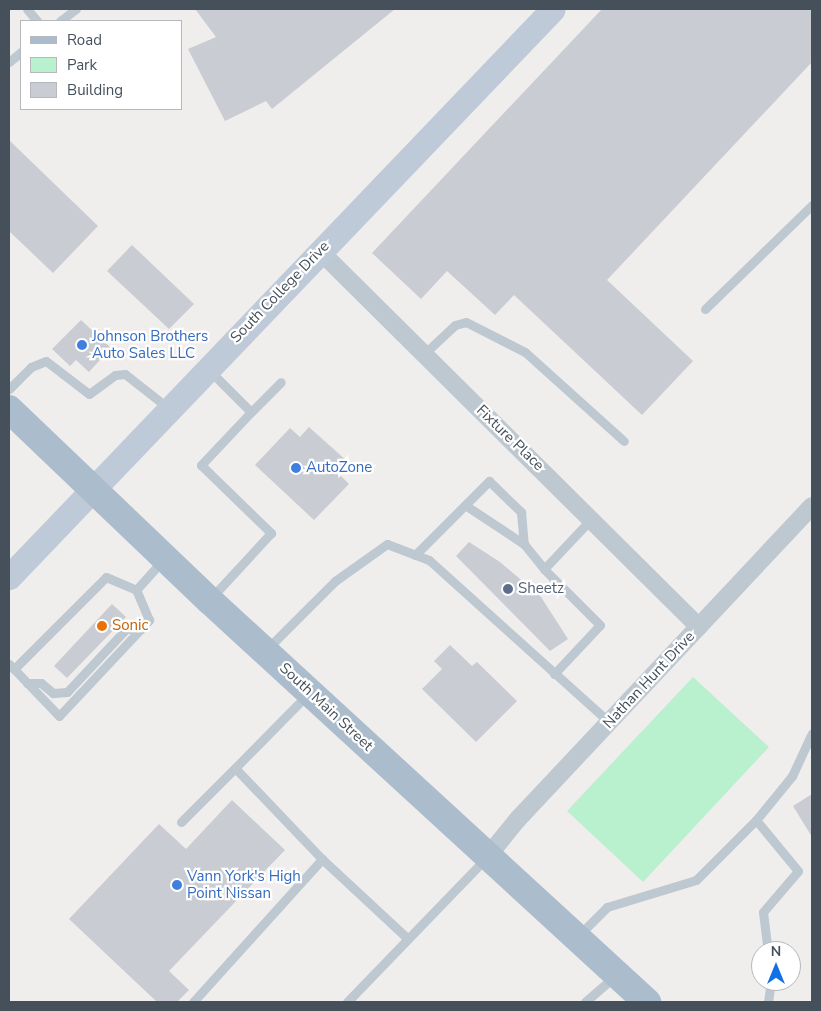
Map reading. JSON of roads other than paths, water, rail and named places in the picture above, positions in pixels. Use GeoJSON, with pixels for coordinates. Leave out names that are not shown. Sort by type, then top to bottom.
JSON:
{"type":"FeatureCollection","features":[{"type":"Feature","properties":{"kind":"main road","name":"South College Drive"},"geometry":{"type":"LineString","coordinates":[[9,577],[95,488],[168,408],[553,9]]}},
{"type":"Feature","properties":{"kind":"main road","name":"South Main Street"},"geometry":{"type":"LineString","coordinates":[[9,409],[95,488],[209,600],[647,1002]]}},
{"type":"Feature","properties":{"kind":"street","name":"Fixture Place"},"geometry":{"type":"LineString","coordinates":[[320,250],[592,518],[698,627]]}},
{"type":"Feature","properties":{"kind":"street","name":"Nathan Hunt Drive"},"geometry":{"type":"LineString","coordinates":[[488,856],[609,722],[812,506]]}},
{"type":"Feature","properties":{"kind":"lane"},"geometry":{"type":"LineString","coordinates":[[26,9],[36,20]]}},
{"type":"Feature","properties":{"kind":"lane"},"geometry":{"type":"LineString","coordinates":[[61,20],[76,9]]}},
{"type":"Feature","properties":{"kind":"lane"},"geometry":{"type":"LineString","coordinates":[[9,62],[20,53]]}},
{"type":"Feature","properties":{"kind":"lane"},"geometry":{"type":"LineString","coordinates":[[705,309],[812,205]]}},
{"type":"Feature","properties":{"kind":"lane"},"geometry":{"type":"LineString","coordinates":[[424,354],[455,325],[466,322],[525,352],[624,441]]}},
{"type":"Feature","properties":{"kind":"lane"},"geometry":{"type":"LineString","coordinates":[[9,389],[31,366],[46,361],[89,394],[114,375],[125,374],[168,408]]}},
{"type":"Feature","properties":{"kind":"lane"},"geometry":{"type":"LineString","coordinates":[[207,368],[251,412]]}},
{"type":"Feature","properties":{"kind":"lane"},"geometry":{"type":"LineString","coordinates":[[209,600],[271,533],[201,465],[281,382]]}},
{"type":"Feature","properties":{"kind":"lane"},"geometry":{"type":"LineString","coordinates":[[415,555],[489,481],[521,512],[524,544]]}},
{"type":"Feature","properties":{"kind":"lane"},"geometry":{"type":"LineString","coordinates":[[465,505],[524,544],[544,570],[600,625],[554,674]]}},
{"type":"Feature","properties":{"kind":"lane"},"geometry":{"type":"LineString","coordinates":[[544,570],[592,518]]}},
{"type":"Feature","properties":{"kind":"lane"},"geometry":{"type":"LineString","coordinates":[[265,651],[335,581],[387,544],[429,560],[609,722]]}},
{"type":"Feature","properties":{"kind":"lane"},"geometry":{"type":"LineString","coordinates":[[136,590],[165,557]]}},
{"type":"Feature","properties":{"kind":"lane"},"geometry":{"type":"LineString","coordinates":[[106,576],[136,590],[149,620],[141,630],[59,716],[11,666],[106,576]]}},
{"type":"Feature","properties":{"kind":"lane"},"geometry":{"type":"LineString","coordinates":[[27,683],[41,683],[53,693],[67,692],[126,629],[141,630]]}},
{"type":"Feature","properties":{"kind":"lane"},"geometry":{"type":"LineString","coordinates":[[181,822],[310,692]]}},
{"type":"Feature","properties":{"kind":"lane"},"geometry":{"type":"LineString","coordinates":[[576,937],[608,907],[696,880],[756,820],[792,776],[812,733]]}},
{"type":"Feature","properties":{"kind":"lane"},"geometry":{"type":"LineString","coordinates":[[235,768],[322,859],[408,939]]}},
{"type":"Feature","properties":{"kind":"lane"},"geometry":{"type":"LineString","coordinates":[[756,820],[798,871],[762,912],[766,941]]}},
{"type":"Feature","properties":{"kind":"lane"},"geometry":{"type":"LineString","coordinates":[[347,1002],[488,856]]}},
{"type":"Feature","properties":{"kind":"lane"},"geometry":{"type":"LineString","coordinates":[[193,1002],[322,859]]}},
{"type":"Feature","properties":{"kind":"lane"},"geometry":{"type":"LineString","coordinates":[[585,1002],[617,975]]}},
{"type":"Feature","properties":{"kind":"place","name":"Johnson Brothers Auto Sales LLC"},"geometry":{"type":"Point","coordinates":[82,345]}},
{"type":"Feature","properties":{"kind":"place","name":"AutoZone"},"geometry":{"type":"Point","coordinates":[296,468]}},
{"type":"Feature","properties":{"kind":"place","name":"Sheetz"},"geometry":{"type":"Point","coordinates":[508,589]}},
{"type":"Feature","properties":{"kind":"place","name":"Sonic"},"geometry":{"type":"Point","coordinates":[102,626]}},
{"type":"Feature","properties":{"kind":"place","name":"Vann York's High Point Nissan"},"geometry":{"type":"Point","coordinates":[177,885]}}]}
